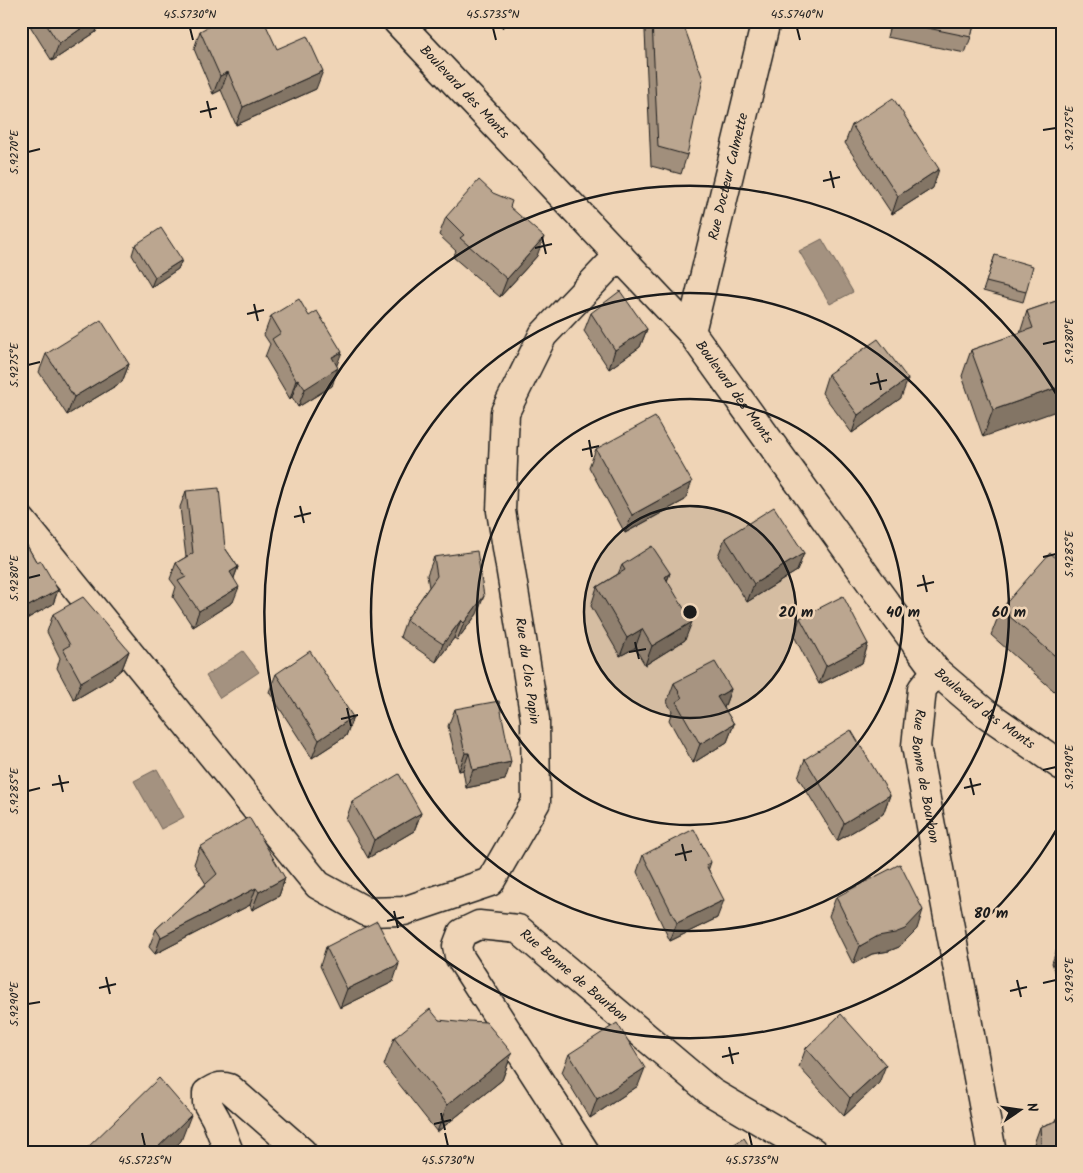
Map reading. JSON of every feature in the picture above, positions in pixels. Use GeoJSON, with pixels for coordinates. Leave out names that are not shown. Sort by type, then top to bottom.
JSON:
{"type":"FeatureCollection","features":[{"type":"Feature","properties":{"kind":"street","name":"Boulevard des Monts"},"geometry":{"type":"LineString","coordinates":[[397,21],[691,332],[868,579],[936,670],[984,712],[1062,766]]}},
{"type":"Feature","properties":{"kind":"street","name":"Rue Docteur Calmette"},"geometry":{"type":"LineString","coordinates":[[691,332],[766,21]]}},
{"type":"Feature","properties":{"kind":"street","name":"Rue du Clos Papin"},"geometry":{"type":"LineString","coordinates":[[21,520],[318,885],[368,912],[404,911],[490,882],[536,802],[535,719],[501,511],[504,412],[543,335],[619,255]]}},
{"type":"Feature","properties":{"kind":"street","name":"Rue Bonne de Bourbon"},"geometry":{"type":"LineString","coordinates":[[936,670],[922,689],[916,746],[992,1152]]}},
{"type":"Feature","properties":{"kind":"street"},"geometry":{"type":"LineString","coordinates":[[442,898],[479,925],[462,934],[457,946],[459,956],[586,1152]]}},
{"type":"Feature","properties":{"kind":"street","name":"Rue Bonne de Bourbon"},"geometry":{"type":"LineString","coordinates":[[479,925],[518,929],[711,1092],[813,1152]]}},
{"type":"Feature","properties":{"kind":"street"},"geometry":{"type":"LineString","coordinates":[[229,1152],[216,1119],[207,1103],[207,1092],[216,1087],[224,1086],[229,1088],[302,1152]]}},
{"type":"Feature","properties":{"kind":"shaded area"},"geometry":{"type":"Polygon","coordinates":[[[822,239],[853,292],[830,304],[799,251],[822,239]]]}},
{"type":"Feature","properties":{"kind":"shaded area"},"geometry":{"type":"Polygon","coordinates":[[[243,651],[259,672],[220,698],[206,676],[243,651]]]}},
{"type":"Feature","properties":{"kind":"shaded area"},"geometry":{"type":"Polygon","coordinates":[[[157,769],[184,817],[161,829],[134,781],[157,769]]]}},
{"type":"Feature","properties":{"kind":"building"},"geometry":{"type":"Polygon","coordinates":[[[44,21],[92,21],[59,44],[44,21]]]}},
{"type":"Feature","properties":{"kind":"building"},"geometry":{"type":"Polygon","coordinates":[[[219,21],[264,21],[277,49],[307,36],[323,71],[243,107],[228,72],[220,76],[200,31],[219,21]]]}},
{"type":"Feature","properties":{"kind":"building"},"geometry":{"type":"Polygon","coordinates":[[[652,21],[682,21],[703,79],[687,155],[658,147],[652,21]]]}},
{"type":"Feature","properties":{"kind":"building"},"geometry":{"type":"Polygon","coordinates":[[[894,21],[975,21],[971,37],[894,21]]]}},
{"type":"Feature","properties":{"kind":"building"},"geometry":{"type":"Polygon","coordinates":[[[893,98],[939,169],[898,196],[852,125],[893,98]]]}},
{"type":"Feature","properties":{"kind":"building"},"geometry":{"type":"Polygon","coordinates":[[[479,180],[493,193],[512,201],[510,207],[544,237],[507,279],[460,238],[464,235],[446,217],[479,180]]]}},
{"type":"Feature","properties":{"kind":"building"},"geometry":{"type":"Polygon","coordinates":[[[161,228],[182,260],[155,277],[135,245],[161,228]]]}},
{"type":"Feature","properties":{"kind":"building"},"geometry":{"type":"Polygon","coordinates":[[[995,255],[1033,266],[1026,292],[986,282],[995,255]]]}},
{"type":"Feature","properties":{"kind":"building"},"geometry":{"type":"Polygon","coordinates":[[[620,291],[647,329],[615,350],[591,313],[620,291]]]}},
{"type":"Feature","properties":{"kind":"building"},"geometry":{"type":"Polygon","coordinates":[[[299,299],[309,316],[317,311],[342,352],[332,357],[338,368],[305,389],[298,379],[296,380],[272,339],[281,333],[271,316],[299,299]]]}},
{"type":"Feature","properties":{"kind":"building"},"geometry":{"type":"Polygon","coordinates":[[[1062,299],[1062,386],[993,410],[971,350],[1033,328],[1027,311],[1062,299]]]}},
{"type":"Feature","properties":{"kind":"building"},"geometry":{"type":"Polygon","coordinates":[[[101,320],[129,364],[74,397],[46,354],[101,320]]]}},
{"type":"Feature","properties":{"kind":"building"},"geometry":{"type":"Polygon","coordinates":[[[878,339],[908,379],[858,415],[828,374],[878,339]]]}},
{"type":"Feature","properties":{"kind":"building"},"geometry":{"type":"Polygon","coordinates":[[[655,417],[692,482],[632,515],[596,449],[655,417]]]}},
{"type":"Feature","properties":{"kind":"building"},"geometry":{"type":"Polygon","coordinates":[[[219,488],[225,548],[238,567],[230,572],[239,587],[199,611],[178,581],[186,577],[176,563],[193,553],[186,491],[219,488]]]}},
{"type":"Feature","properties":{"kind":"building"},"geometry":{"type":"Polygon","coordinates":[[[774,507],[804,553],[754,584],[725,538],[774,507]]]}},
{"type":"Feature","properties":{"kind":"building"},"geometry":{"type":"Polygon","coordinates":[[[21,535],[37,563],[41,561],[58,590],[25,608],[21,601],[21,535]]]}},
{"type":"Feature","properties":{"kind":"building"},"geometry":{"type":"Polygon","coordinates":[[[652,546],[670,573],[665,577],[692,622],[652,646],[642,629],[627,638],[597,587],[625,570],[622,565],[652,546]]]}},
{"type":"Feature","properties":{"kind":"building"},"geometry":{"type":"Polygon","coordinates":[[[477,551],[484,596],[464,623],[461,620],[443,644],[406,620],[437,576],[434,557],[477,551]]]}},
{"type":"Feature","properties":{"kind":"building"},"geometry":{"type":"Polygon","coordinates":[[[1050,553],[1062,563],[1062,662],[1001,609],[1050,553]]]}},
{"type":"Feature","properties":{"kind":"building"},"geometry":{"type":"Polygon","coordinates":[[[843,596],[868,644],[826,666],[800,618],[843,596]]]}},
{"type":"Feature","properties":{"kind":"building"},"geometry":{"type":"Polygon","coordinates":[[[83,597],[129,651],[117,661],[81,682],[63,649],[70,645],[53,614],[83,597]]]}},
{"type":"Feature","properties":{"kind":"building"},"geometry":{"type":"Polygon","coordinates":[[[310,651],[353,717],[319,740],[276,674],[310,651]]]}},
{"type":"Feature","properties":{"kind":"building"},"geometry":{"type":"Polygon","coordinates":[[[715,662],[731,689],[717,697],[734,724],[700,744],[676,702],[682,698],[674,683],[715,662]]]}},
{"type":"Feature","properties":{"kind":"building"},"geometry":{"type":"Polygon","coordinates":[[[499,701],[511,762],[473,770],[469,753],[465,753],[455,709],[499,701]]]}},
{"type":"Feature","properties":{"kind":"building"},"geometry":{"type":"Polygon","coordinates":[[[851,730],[890,795],[844,823],[805,759],[851,730]]]}},
{"type":"Feature","properties":{"kind":"building"},"geometry":{"type":"Polygon","coordinates":[[[399,774],[421,813],[374,840],[352,802],[399,774]]]}},
{"type":"Feature","properties":{"kind":"building"},"geometry":{"type":"Polygon","coordinates":[[[249,817],[285,878],[259,892],[256,888],[161,937],[156,929],[217,874],[200,847],[249,817]]]}},
{"type":"Feature","properties":{"kind":"building"},"geometry":{"type":"Polygon","coordinates":[[[694,829],[711,862],[706,865],[724,900],[677,923],[643,855],[694,829]]]}},
{"type":"Feature","properties":{"kind":"building"},"geometry":{"type":"Polygon","coordinates":[[[900,864],[923,910],[905,929],[878,936],[860,946],[836,897],[900,864]]]}},
{"type":"Feature","properties":{"kind":"building"},"geometry":{"type":"Polygon","coordinates":[[[377,921],[399,964],[347,989],[326,947],[377,921]]]}},
{"type":"Feature","properties":{"kind":"building"},"geometry":{"type":"Polygon","coordinates":[[[430,1009],[439,1020],[466,1023],[468,1021],[486,1022],[512,1053],[447,1105],[394,1038],[430,1009]]]}},
{"type":"Feature","properties":{"kind":"building"},"geometry":{"type":"Polygon","coordinates":[[[841,1014],[886,1065],[850,1098],[806,1048],[841,1014]]]}},
{"type":"Feature","properties":{"kind":"building"},"geometry":{"type":"Polygon","coordinates":[[[617,1023],[645,1068],[597,1099],[569,1054],[617,1023]]]}},
{"type":"Feature","properties":{"kind":"building"},"geometry":{"type":"Polygon","coordinates":[[[159,1078],[191,1115],[153,1152],[83,1152],[159,1078]]]}},
{"type":"Feature","properties":{"kind":"building"},"geometry":{"type":"Polygon","coordinates":[[[1062,1119],[1062,1152],[1042,1152],[1040,1127],[1062,1119]]]}},
{"type":"Feature","properties":{"kind":"building"},"geometry":{"type":"Polygon","coordinates":[[[744,1138],[753,1152],[722,1152],[744,1138]]]}}]}
